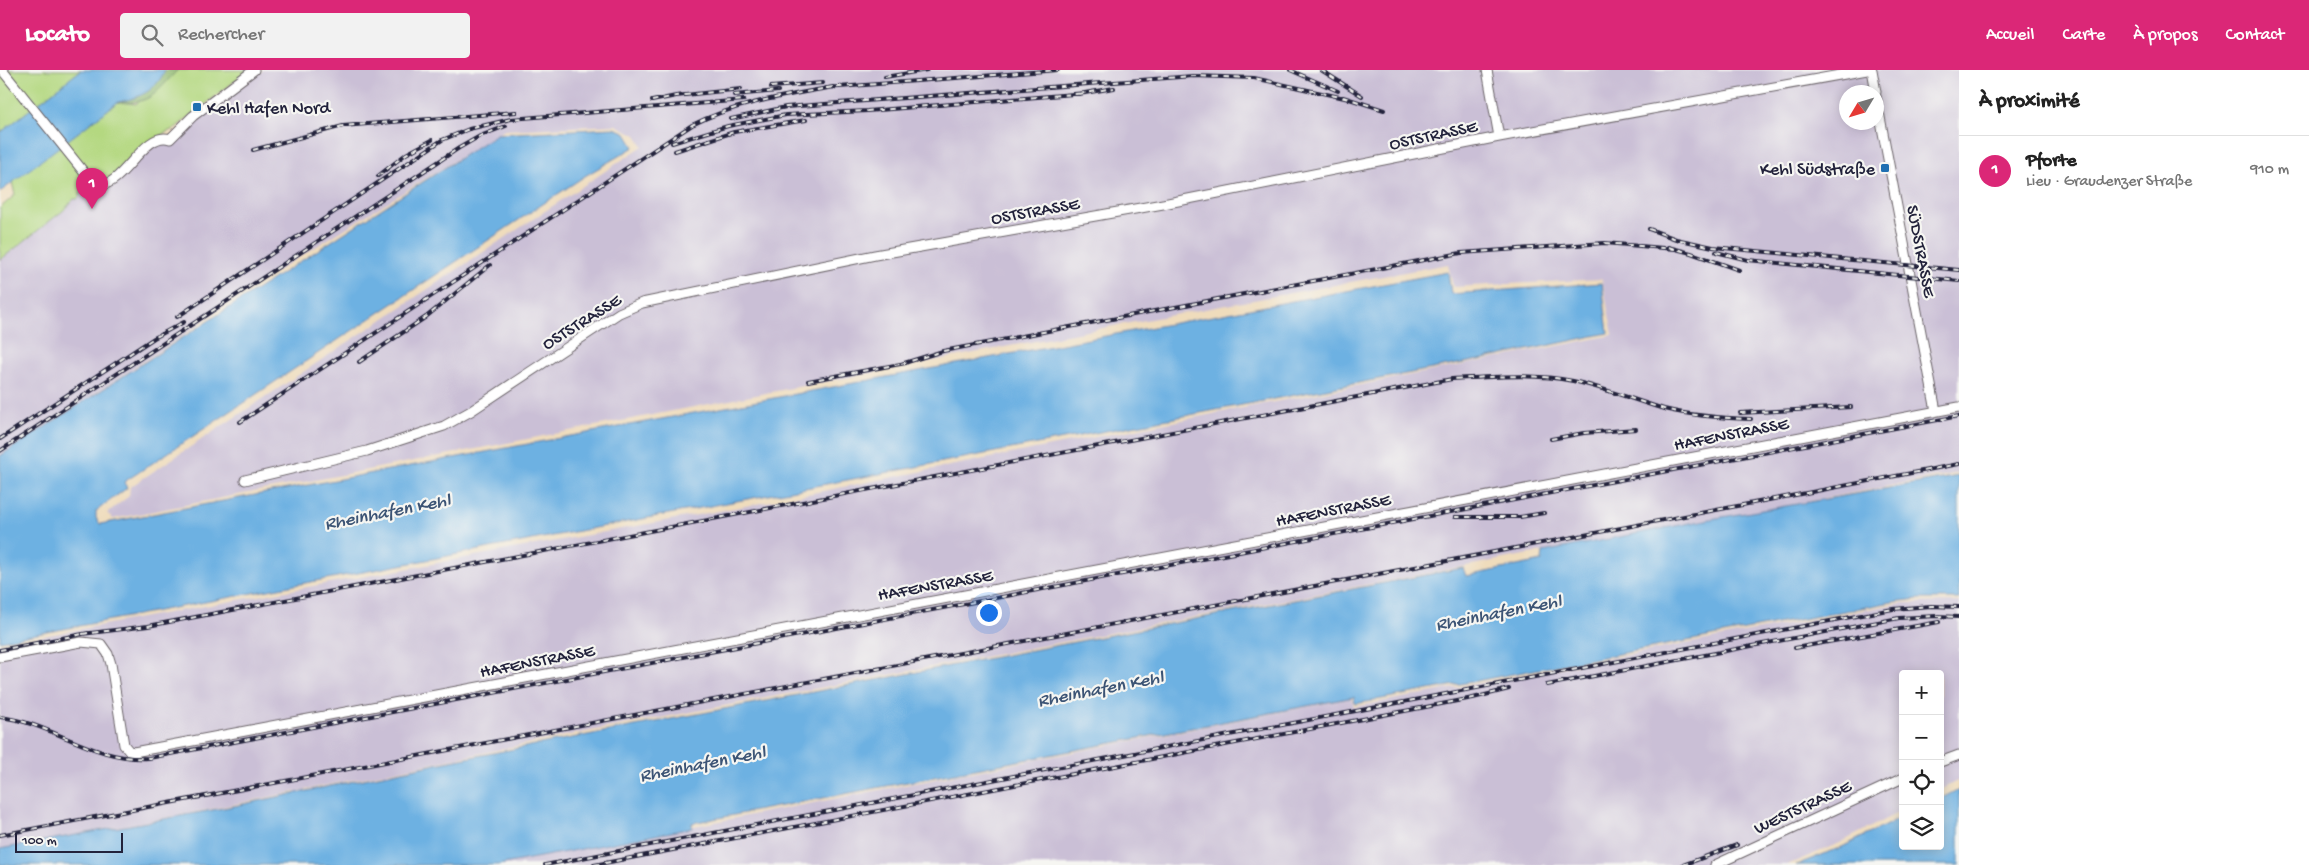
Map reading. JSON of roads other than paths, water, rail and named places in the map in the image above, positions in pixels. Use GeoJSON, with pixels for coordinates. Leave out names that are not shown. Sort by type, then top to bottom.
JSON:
{"type":"FeatureCollection","features":[{"type":"Feature","properties":{"kind":"street"},"geometry":{"type":"LineString","coordinates":[[2,70],[89,178],[98,184],[110,184],[137,156],[158,139],[162,137],[170,139],[193,116],[254,70]]}},
{"type":"Feature","properties":{"kind":"street"},"geometry":{"type":"LineString","coordinates":[[1487,70],[1499,137]]}},
{"type":"Feature","properties":{"kind":"street","name":"OSTSTRASSE"},"geometry":{"type":"LineString","coordinates":[[245,480],[366,451],[444,426],[471,411],[619,313],[642,303],[875,255],[1212,194],[1499,137],[1867,70]]}},
{"type":"Feature","properties":{"kind":"street","name":"SÜDSTRASSE"},"geometry":{"type":"LineString","coordinates":[[1872,70],[1874,85]]}},
{"type":"Feature","properties":{"kind":"street","name":"SÜDSTRASSE"},"geometry":{"type":"LineString","coordinates":[[1883,130],[1936,412]]}},
{"type":"Feature","properties":{"kind":"street","name":"HAFENSTRASSE"},"geometry":{"type":"LineString","coordinates":[[0,657],[81,642],[101,644],[108,654],[111,664],[124,745],[129,751],[134,752],[1959,407]]}},
{"type":"Feature","properties":{"kind":"street"},"geometry":{"type":"LineString","coordinates":[[1944,760],[1959,754]]}},
{"type":"Feature","properties":{"kind":"street","name":"WESTSTRASSE"},"geometry":{"type":"LineString","coordinates":[[1715,865],[1899,780]]}},
{"type":"Feature","properties":{"kind":"water"},"geometry":{"type":"Polygon","coordinates":[[[81,70],[165,70],[152,88],[140,96],[118,102],[0,192],[0,133],[81,70]]]}},
{"type":"Feature","properties":{"kind":"water","name":"Rheinhafen Kehl"},"geometry":{"type":"Polygon","coordinates":[[[614,128],[625,132],[634,147],[585,176],[124,482],[127,488],[96,511],[96,518],[100,524],[1448,272],[1451,294],[1602,283],[1608,333],[1479,360],[0,641],[0,456],[497,134],[614,128]]]}},
{"type":"Feature","properties":{"kind":"water","name":"Rheinhafen Kehl"},"geometry":{"type":"Polygon","coordinates":[[[1959,476],[1959,599],[1918,599],[1892,602],[1355,704],[1354,697],[692,823],[692,828],[498,865],[0,865],[0,849],[234,806],[446,762],[1463,568],[1466,576],[1542,561],[1543,552],[1711,519],[1959,476]]]}},
{"type":"Feature","properties":{"kind":"water"},"geometry":{"type":"Polygon","coordinates":[[[1959,789],[1959,865],[1796,865],[1842,847],[1899,819],[1899,850],[1944,850],[1944,797],[1959,789]]]}},
{"type":"Feature","properties":{"kind":"railway"},"geometry":{"type":"LineString","coordinates":[[885,77],[927,70]]}},
{"type":"Feature","properties":{"kind":"railway"},"geometry":{"type":"LineString","coordinates":[[826,88],[1058,70]]}},
{"type":"Feature","properties":{"kind":"railway"},"geometry":{"type":"LineString","coordinates":[[1290,70],[1338,91]]}},
{"type":"Feature","properties":{"kind":"railway"},"geometry":{"type":"LineString","coordinates":[[1321,70],[1362,96]]}},
{"type":"Feature","properties":{"kind":"railway"},"geometry":{"type":"LineString","coordinates":[[731,119],[786,107],[1193,76],[1254,78],[1349,99]]}},
{"type":"Feature","properties":{"kind":"railway"},"geometry":{"type":"LineString","coordinates":[[771,87],[823,83]]}},
{"type":"Feature","properties":{"kind":"railway"},"geometry":{"type":"LineString","coordinates":[[240,422],[692,125],[709,117],[743,106],[778,97],[833,87]]}},
{"type":"Feature","properties":{"kind":"railway"},"geometry":{"type":"LineString","coordinates":[[1079,94],[1114,88]]}},
{"type":"Feature","properties":{"kind":"railway"},"geometry":{"type":"LineString","coordinates":[[652,101],[676,96],[741,89]]}},
{"type":"Feature","properties":{"kind":"railway"},"geometry":{"type":"LineString","coordinates":[[734,95],[778,91]]}},
{"type":"Feature","properties":{"kind":"railway"},"geometry":{"type":"LineString","coordinates":[[672,143],[728,126],[786,115],[867,111],[1086,93]]}},
{"type":"Feature","properties":{"kind":"railway"},"geometry":{"type":"LineString","coordinates":[[1343,97],[1384,110]]}},
{"type":"Feature","properties":{"kind":"railway"},"geometry":{"type":"LineString","coordinates":[[177,317],[442,140],[469,129],[511,119],[744,100]]}},
{"type":"Feature","properties":{"kind":"railway"},"geometry":{"type":"LineString","coordinates":[[253,150],[343,126],[516,112]]}},
{"type":"Feature","properties":{"kind":"railway"},"geometry":{"type":"LineString","coordinates":[[675,151],[734,132],[806,120]]}},
{"type":"Feature","properties":{"kind":"railway"},"geometry":{"type":"LineString","coordinates":[[0,451],[459,148],[480,136],[506,126]]}},
{"type":"Feature","properties":{"kind":"railway"},"geometry":{"type":"LineString","coordinates":[[378,176],[406,154],[432,140]]}},
{"type":"Feature","properties":{"kind":"railway"},"geometry":{"type":"LineString","coordinates":[[1649,229],[1676,239],[1713,247],[1959,270]]}},
{"type":"Feature","properties":{"kind":"railway"},"geometry":{"type":"LineString","coordinates":[[901,364],[943,351],[1461,253],[1605,243],[1675,249]]}},
{"type":"Feature","properties":{"kind":"railway"},"geometry":{"type":"LineString","coordinates":[[1668,247],[1739,270]]}},
{"type":"Feature","properties":{"kind":"railway"},"geometry":{"type":"LineString","coordinates":[[1716,252],[1748,260],[1959,281]]}},
{"type":"Feature","properties":{"kind":"railway"},"geometry":{"type":"LineString","coordinates":[[359,362],[426,317],[490,265]]}},
{"type":"Feature","properties":{"kind":"railway"},"geometry":{"type":"LineString","coordinates":[[0,439],[154,338],[184,322]]}},
{"type":"Feature","properties":{"kind":"railway"},"geometry":{"type":"LineString","coordinates":[[808,381],[906,363]]}},
{"type":"Feature","properties":{"kind":"railway"},"geometry":{"type":"LineString","coordinates":[[82,634],[148,626],[1452,379],[1513,376],[1573,381],[1664,409],[1707,416],[1751,419]]}},
{"type":"Feature","properties":{"kind":"railway"},"geometry":{"type":"LineString","coordinates":[[1740,413],[1851,407]]}},
{"type":"Feature","properties":{"kind":"railway"},"geometry":{"type":"LineString","coordinates":[[0,717],[38,726],[110,754],[129,758],[149,758],[1959,416]]}},
{"type":"Feature","properties":{"kind":"railway"},"geometry":{"type":"LineString","coordinates":[[1551,439],[1584,433],[1636,429]]}},
{"type":"Feature","properties":{"kind":"railway"},"geometry":{"type":"LineString","coordinates":[[0,835],[1959,464]]}},
{"type":"Feature","properties":{"kind":"railway"},"geometry":{"type":"LineString","coordinates":[[1455,517],[1520,517],[1544,513]]}},
{"type":"Feature","properties":{"kind":"railway"},"geometry":{"type":"LineString","coordinates":[[545,865],[1893,609],[1931,606],[1959,607]]}},
{"type":"Feature","properties":{"kind":"railway"},"geometry":{"type":"LineString","coordinates":[[1547,685],[1899,618],[1959,617]]}},
{"type":"Feature","properties":{"kind":"railway"},"geometry":{"type":"LineString","coordinates":[[1795,648],[1939,622]]}},
{"type":"Feature","properties":{"kind":"railway"},"geometry":{"type":"LineString","coordinates":[[0,650],[88,633]]}},
{"type":"Feature","properties":{"kind":"railway"},"geometry":{"type":"LineString","coordinates":[[594,865],[1473,698],[1509,689]]}},
{"type":"Feature","properties":{"kind":"railway"},"geometry":{"type":"LineString","coordinates":[[1683,865],[1737,845]]}},
{"type":"Feature","properties":{"kind":"place","name":"Kehl Hafen Nord"},"geometry":{"type":"Point","coordinates":[197,107]}},
{"type":"Feature","properties":{"kind":"place","name":"Kehl Südstraße"},"geometry":{"type":"Point","coordinates":[1885,168]}},
{"type":"Feature","properties":{"kind":"place","name":"Pforte"},"geometry":{"type":"Point","coordinates":[92,209]}}]}
